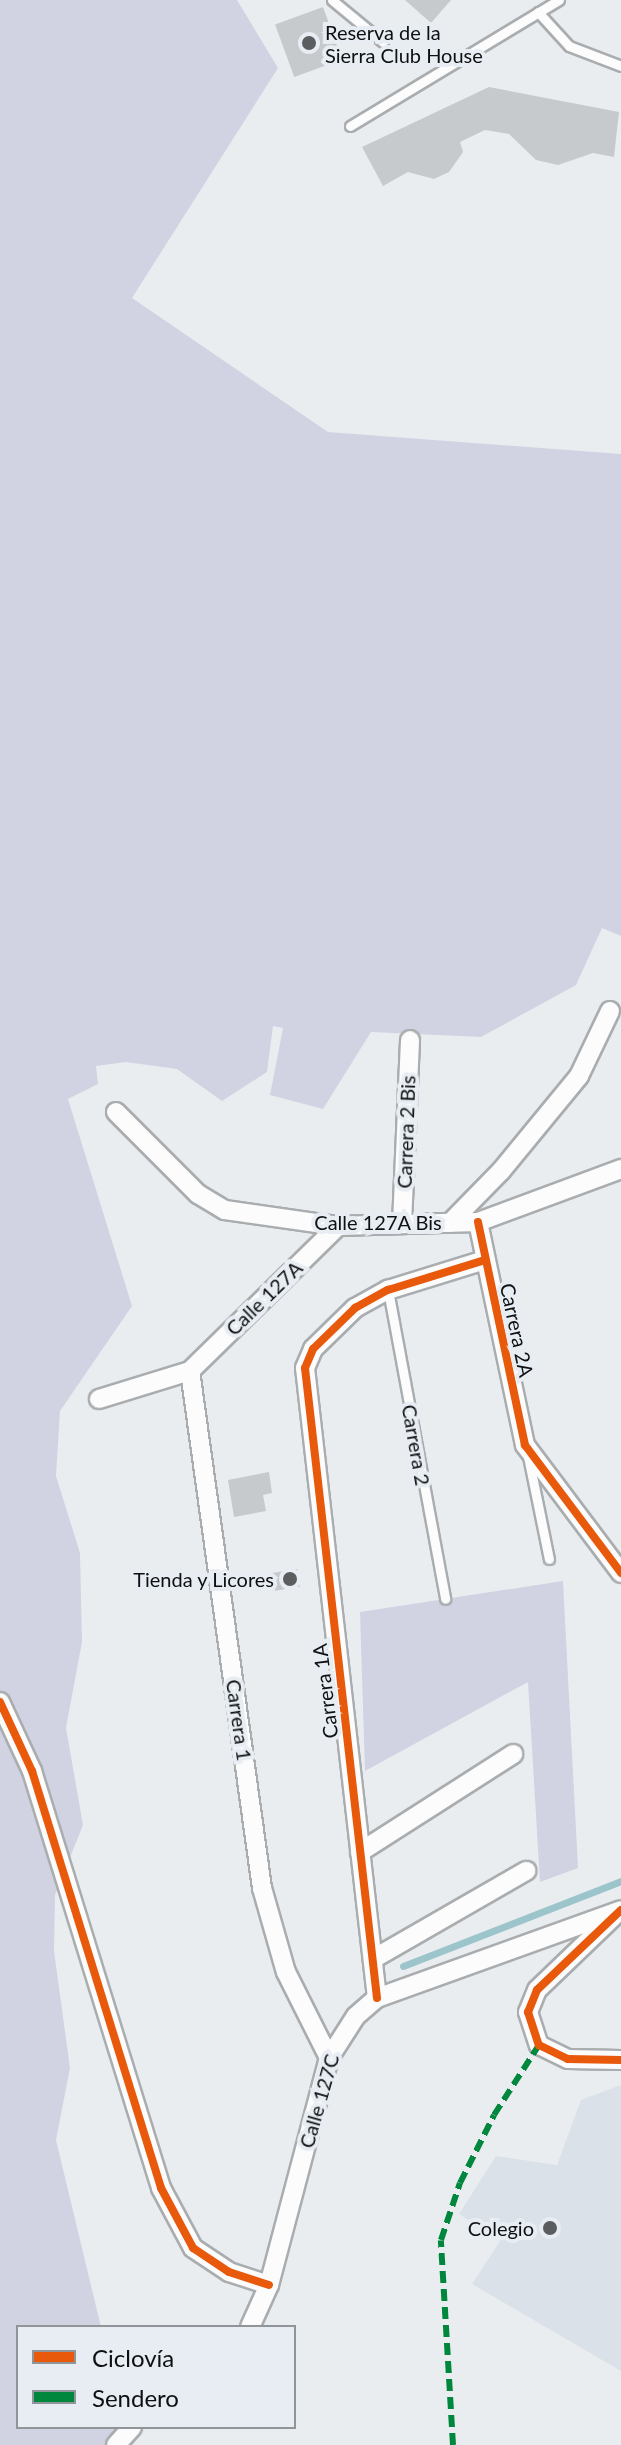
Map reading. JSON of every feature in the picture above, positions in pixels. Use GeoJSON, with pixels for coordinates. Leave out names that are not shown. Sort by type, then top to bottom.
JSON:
{"type":"FeatureCollection","features":[{"type":"Feature","properties":{"kind":"street"},"geometry":{"type":"LineString","coordinates":[[450,1223],[501,1171],[579,1076],[610,1011]]}},
{"type":"Feature","properties":{"kind":"street","name":"Carrera 2 Bis"},"geometry":{"type":"LineString","coordinates":[[402,1224],[410,1040]]}},
{"type":"Feature","properties":{"kind":"street","name":"Calle 127A Bis"},"geometry":{"type":"LineString","coordinates":[[116,1112],[198,1194],[225,1210],[338,1226],[478,1222],[621,1169]]}},
{"type":"Feature","properties":{"kind":"street","name":"Carrera 2A"},"geometry":{"type":"LineString","coordinates":[[478,1222],[525,1445]]}},
{"type":"Feature","properties":{"kind":"street","name":"Calle 127A"},"geometry":{"type":"LineString","coordinates":[[190,1371],[338,1226]]}},
{"type":"Feature","properties":{"kind":"street"},"geometry":{"type":"LineString","coordinates":[[388,1290],[485,1260]]}},
{"type":"Feature","properties":{"kind":"street","name":"Carrera 1A"},"geometry":{"type":"LineString","coordinates":[[377,1998],[305,1381],[309,1358],[327,1333],[355,1308],[388,1290]]}},
{"type":"Feature","properties":{"kind":"street"},"geometry":{"type":"LineString","coordinates":[[99,1399],[190,1371]]}},
{"type":"Feature","properties":{"kind":"street","name":"Carrera 1"},"geometry":{"type":"LineString","coordinates":[[190,1371],[262,1888],[286,1972],[329,2058]]}},
{"type":"Feature","properties":{"kind":"street"},"geometry":{"type":"LineString","coordinates":[[525,1445],[621,1573]]}},
{"type":"Feature","properties":{"kind":"street"},"geometry":{"type":"LineString","coordinates":[[1,1712],[32,1771],[161,2188],[193,2248],[229,2272],[269,2285]]}},
{"type":"Feature","properties":{"kind":"street"},"geometry":{"type":"LineString","coordinates":[[360,1852],[513,1754]]}},
{"type":"Feature","properties":{"kind":"street"},"geometry":{"type":"LineString","coordinates":[[373,1959],[526,1871]]}},
{"type":"Feature","properties":{"kind":"street","name":"Calle 127C"},"geometry":{"type":"LineString","coordinates":[[251,2325],[269,2285],[329,2058],[341,2034],[377,1998],[621,1910]]}},
{"type":"Feature","properties":{"kind":"street","name":"Calle 127C"},"geometry":{"type":"LineString","coordinates":[[621,1910],[537,1990],[528,2012],[539,2045],[568,2059],[621,2060]]}},
{"type":"Feature","properties":{"kind":"street"},"geometry":{"type":"LineString","coordinates":[[116,2445],[130,2429]]}},
{"type":"Feature","properties":{"kind":"lane"},"geometry":{"type":"LineString","coordinates":[[332,0],[383,42]]}},
{"type":"Feature","properties":{"kind":"lane"},"geometry":{"type":"LineString","coordinates":[[350,126],[559,0]]}},
{"type":"Feature","properties":{"kind":"lane"},"geometry":{"type":"LineString","coordinates":[[538,12],[569,46],[621,66]]}},
{"type":"Feature","properties":{"kind":"lane","name":"Carrera 2"},"geometry":{"type":"LineString","coordinates":[[388,1290],[445,1599]]}},
{"type":"Feature","properties":{"kind":"lane","name":"Carrera 2A"},"geometry":{"type":"LineString","coordinates":[[525,1445],[549,1559]]}},
{"type":"Feature","properties":{"kind":"shaded area"},"geometry":{"type":"Polygon","coordinates":[[[0,0],[237,0],[278,68],[132,298],[328,432],[621,454],[621,936],[602,928],[576,985],[481,1037],[371,1032],[323,1109],[270,1095],[283,1028],[273,1026],[267,1072],[222,1101],[177,1069],[126,1062],[96,1066],[98,1084],[68,1099],[132,1306],[60,1411],[56,1476],[80,1553],[82,1642],[66,1728],[83,1825],[55,1895],[54,1951],[70,2068],[56,2140],[101,2325],[16,2325],[16,2429],[116,2429],[129,2445],[0,2445],[0,0]]]}},
{"type":"Feature","properties":{"kind":"shaded area"},"geometry":{"type":"Polygon","coordinates":[[[563,1581],[578,1868],[540,1882],[528,1682],[365,1771],[360,1612],[563,1581]]]}},
{"type":"Feature","properties":{"kind":"shaded area","name":"Colegio"},"geometry":{"type":"Polygon","coordinates":[[[621,2085],[621,2371],[472,2284],[500,2241],[459,2214],[496,2156],[557,2165],[581,2100],[621,2085]]]}},
{"type":"Feature","properties":{"kind":"building"},"geometry":{"type":"Polygon","coordinates":[[[405,0],[451,0],[431,23],[405,0]]]}},
{"type":"Feature","properties":{"kind":"building","name":"Reserva de la Sierra Club House"},"geometry":{"type":"Polygon","coordinates":[[[323,7],[342,60],[294,77],[275,24],[323,7]]]}},
{"type":"Feature","properties":{"kind":"building"},"geometry":{"type":"Polygon","coordinates":[[[489,87],[619,112],[614,157],[593,153],[558,165],[536,160],[509,134],[485,130],[460,142],[463,152],[449,172],[434,179],[408,172],[383,186],[362,147],[489,87]]]}},
{"type":"Feature","properties":{"kind":"building"},"geometry":{"type":"Polygon","coordinates":[[[269,1472],[272,1493],[263,1495],[266,1511],[234,1517],[228,1480],[269,1472]]]}},
{"type":"Feature","properties":{"kind":"building"},"geometry":{"type":"Polygon","coordinates":[[[297,1569],[300,1587],[275,1591],[272,1573],[297,1569]]]}},
{"type":"Feature","properties":{"kind":"waterway"},"geometry":{"type":"LineString","coordinates":[[403,1966],[621,1881]]}},
{"type":"Feature","properties":{"kind":"marked path"},"geometry":{"type":"LineString","coordinates":[[453,2445],[441,2240],[460,2183],[494,2115],[539,2045]]}},
{"type":"Feature","properties":{"kind":"cycle path"},"geometry":{"type":"LineString","coordinates":[[478,1222],[525,1445],[621,1573]]}},
{"type":"Feature","properties":{"kind":"cycle path"},"geometry":{"type":"LineString","coordinates":[[377,1998],[305,1368],[313,1349],[355,1308],[388,1290],[485,1260]]}},
{"type":"Feature","properties":{"kind":"cycle path"},"geometry":{"type":"LineString","coordinates":[[0,1702],[32,1771],[161,2188],[193,2248],[229,2272],[269,2285]]}},
{"type":"Feature","properties":{"kind":"cycle path"},"geometry":{"type":"LineString","coordinates":[[621,1910],[537,1990],[528,2012],[539,2045],[568,2059],[621,2060]]}},
{"type":"Feature","properties":{"kind":"place","name":"Reserva de la Sierra Club House"},"geometry":{"type":"Point","coordinates":[309,43]}},
{"type":"Feature","properties":{"kind":"place","name":"Tienda y Licores"},"geometry":{"type":"Point","coordinates":[290,1579]}},
{"type":"Feature","properties":{"kind":"place","name":"Colegio"},"geometry":{"type":"Point","coordinates":[550,2228]}}]}
